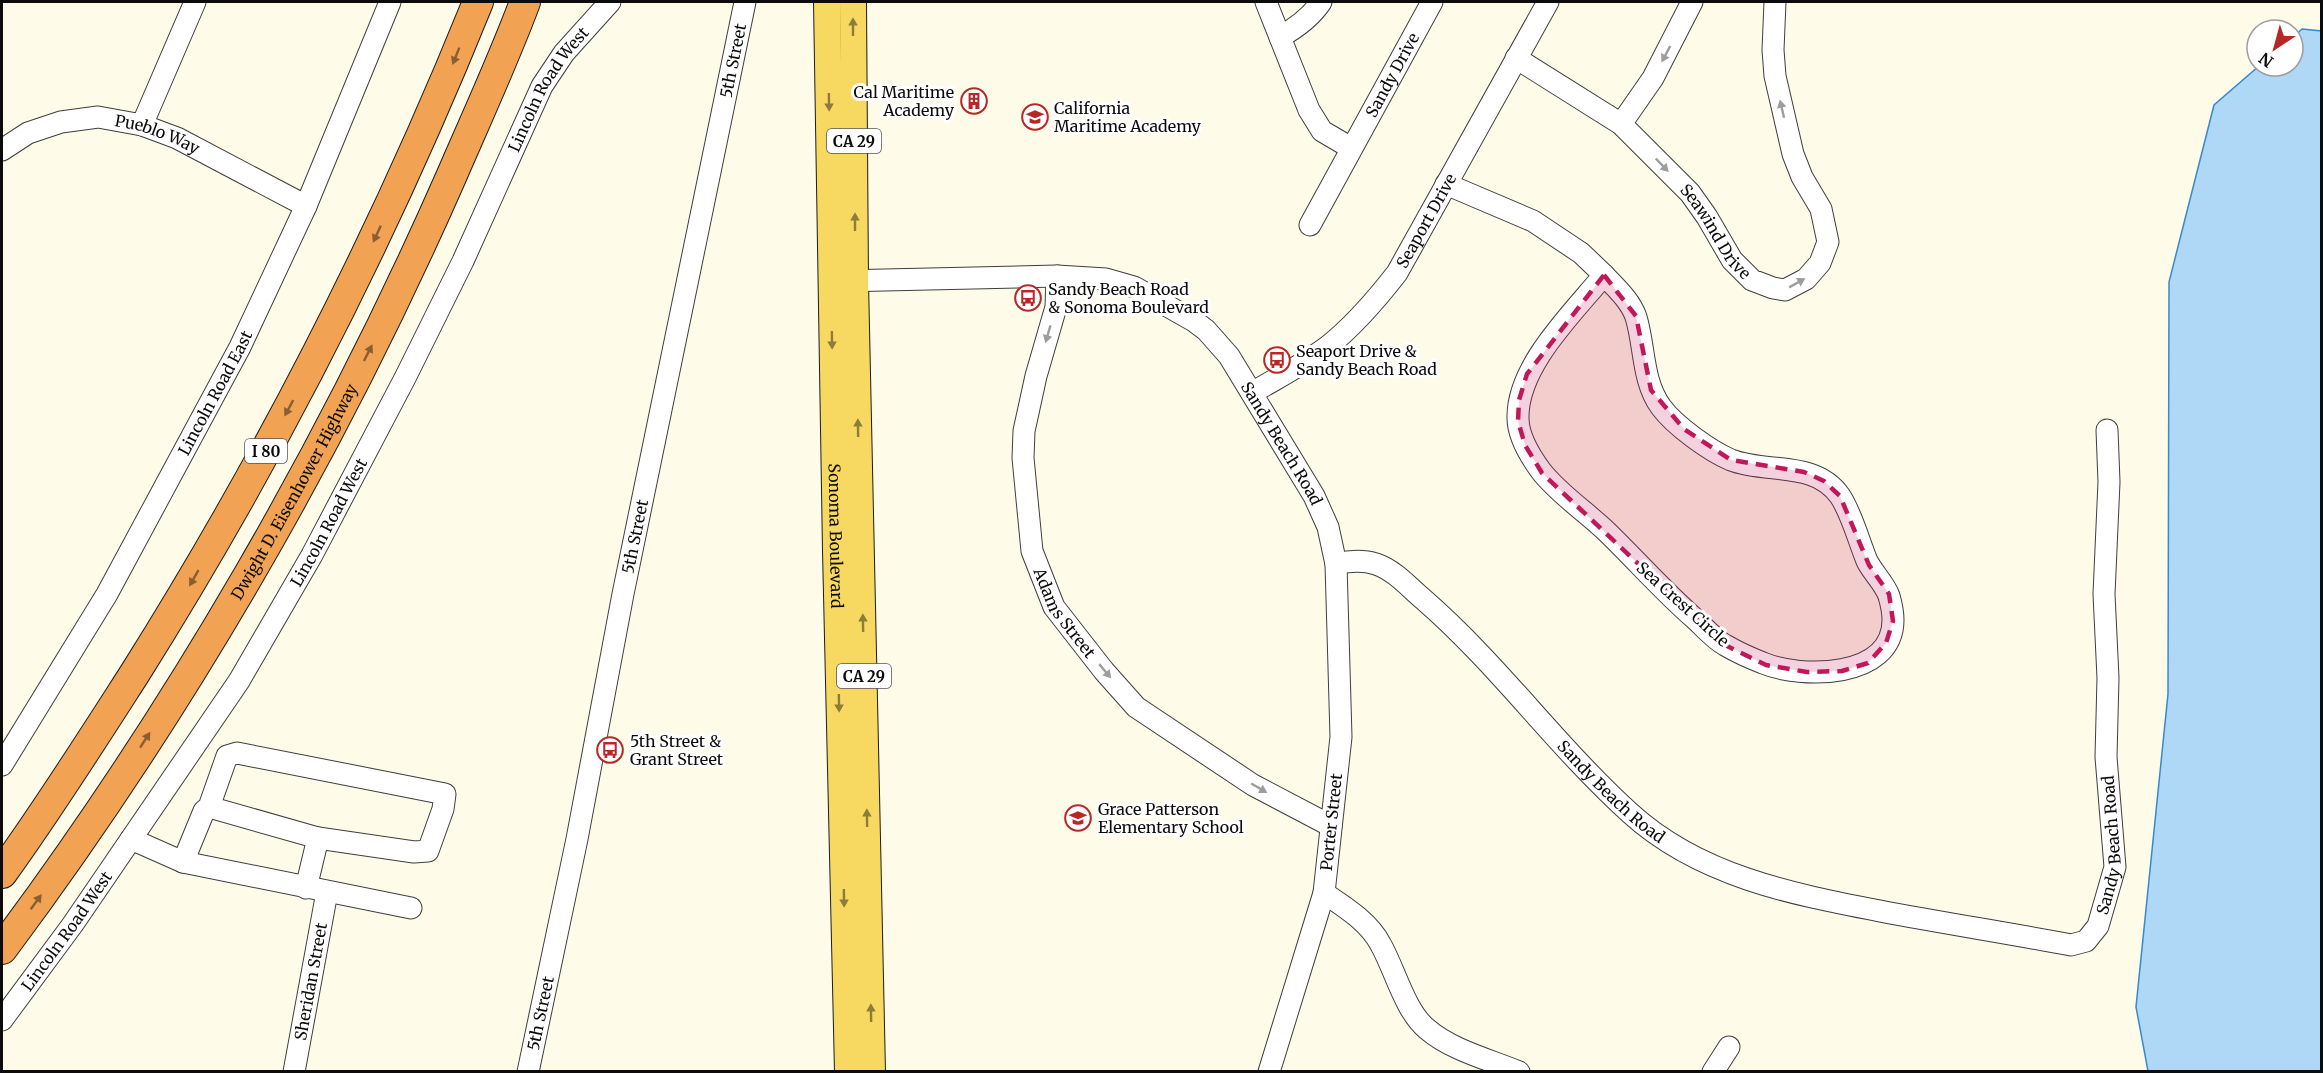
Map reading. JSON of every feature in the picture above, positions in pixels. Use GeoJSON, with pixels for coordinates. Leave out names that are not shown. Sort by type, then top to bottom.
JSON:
{"type":"FeatureCollection","features":[{"type":"Feature","properties":{"kind":"highway","name":"I 80"},"geometry":{"type":"LineString","coordinates":[[2,873],[91,742],[164,627],[261,460],[342,308],[406,173],[478,2]]}},
{"type":"Feature","properties":{"kind":"highway","name":"Dwight D. Eisenhower Highway"},"geometry":{"type":"LineString","coordinates":[[2,949],[91,824],[211,637],[321,444],[421,245],[511,40],[525,2]]}},
{"type":"Feature","properties":{"kind":"highway"},"geometry":{"type":"LineString","coordinates":[[421,245],[483,153],[546,2]]}},
{"type":"Feature","properties":{"kind":"main road","name":"Sonoma Boulevard"},"geometry":{"type":"LineString","coordinates":[[827,2],[843,281],[872,1071]]}},
{"type":"Feature","properties":{"kind":"main road","name":"Sonoma Boulevard"},"geometry":{"type":"LineString","coordinates":[[848,1071],[843,281],[853,2]]}},
{"type":"Feature","properties":{"kind":"street"},"geometry":{"type":"LineString","coordinates":[[142,124],[195,2]]}},
{"type":"Feature","properties":{"kind":"street","name":"Lincoln Road East"},"geometry":{"type":"LineString","coordinates":[[2,765],[107,594],[240,347],[306,206],[390,2]]}},
{"type":"Feature","properties":{"kind":"street","name":"Lincoln Road West"},"geometry":{"type":"LineString","coordinates":[[2,1020],[42,968],[239,681],[312,555],[439,311],[542,87],[564,53],[610,2]]}},
{"type":"Feature","properties":{"kind":"street","name":"5th Street"},"geometry":{"type":"LineString","coordinates":[[528,1071],[577,839],[621,604],[745,2]]}},
{"type":"Feature","properties":{"kind":"street"},"geometry":{"type":"LineString","coordinates":[[1266,2],[1313,117],[1322,131],[1351,148]]}},
{"type":"Feature","properties":{"kind":"street"},"geometry":{"type":"LineString","coordinates":[[1280,37],[1296,28],[1321,2]]}},
{"type":"Feature","properties":{"kind":"street","name":"Sandy Drive"},"geometry":{"type":"LineString","coordinates":[[1310,225],[1432,2]]}},
{"type":"Feature","properties":{"kind":"street","name":"Seaport Drive"},"geometry":{"type":"LineString","coordinates":[[1252,393],[1326,348],[1371,306],[1397,273],[1548,2]]}},
{"type":"Feature","properties":{"kind":"street"},"geometry":{"type":"LineString","coordinates":[[1621,124],[1653,78],[1692,2]]}},
{"type":"Feature","properties":{"kind":"street","name":"Seawind Drive"},"geometry":{"type":"LineString","coordinates":[[1516,58],[1621,124],[1689,193],[1707,217],[1732,260],[1752,280],[1785,290],[1806,279],[1820,263],[1828,242],[1821,209],[1802,177],[1793,154],[1779,95],[1773,50],[1776,2]]}},
{"type":"Feature","properties":{"kind":"street","name":"Pueblo Way"},"geometry":{"type":"LineString","coordinates":[[2,150],[28,133],[61,122],[98,117],[142,124],[177,138],[306,206]]}},
{"type":"Feature","properties":{"kind":"street","name":"Sea Crest Circle"},"geometry":{"type":"LineString","coordinates":[[1446,184],[1533,221],[1581,253],[1604,275],[1626,298],[1636,316],[1650,390],[1662,409],[1684,429],[1731,460],[1760,467],[1804,472],[1824,481],[1840,496],[1869,565],[1888,594],[1892,612],[1893,621],[1886,644],[1868,663],[1842,671],[1807,672],[1766,665],[1723,644],[1666,593],[1605,531],[1542,473],[1525,445],[1518,421],[1519,400],[1527,374],[1544,349],[1604,275]]}},
{"type":"Feature","properties":{"kind":"street","name":"Sandy Beach Road"},"geometry":{"type":"LineString","coordinates":[[843,281],[1057,276],[1106,279],[1134,286],[1178,310],[1206,330],[1229,356],[1314,496],[1328,527],[1336,564],[1353,561],[1377,564],[1396,575],[1458,629],[1606,791],[1650,831],[1679,850],[1753,882],[1803,896],[2071,945],[2086,941],[2098,926],[2115,867],[2106,757],[2108,678],[2104,594],[2109,482],[2107,430]]}},
{"type":"Feature","properties":{"kind":"street","name":"Adams Street"},"geometry":{"type":"LineString","coordinates":[[1057,276],[1056,307],[1026,420],[1023,458],[1032,551],[1054,607],[1104,671],[1136,707],[1253,785],[1331,826]]}},
{"type":"Feature","properties":{"kind":"street","name":"Porter Street"},"geometry":{"type":"LineString","coordinates":[[1269,1071],[1324,893],[1341,737],[1336,564]]}},
{"type":"Feature","properties":{"kind":"street"},"geometry":{"type":"LineString","coordinates":[[183,862],[204,811],[209,807],[227,756],[237,753],[445,794],[443,809],[428,851],[414,852],[318,838],[209,807]]}},
{"type":"Feature","properties":{"kind":"street"},"geometry":{"type":"LineString","coordinates":[[306,888],[318,838]]}},
{"type":"Feature","properties":{"kind":"street"},"geometry":{"type":"LineString","coordinates":[[131,839],[183,862],[411,908]]}},
{"type":"Feature","properties":{"kind":"street","name":"Sheridan Street"},"geometry":{"type":"LineString","coordinates":[[294,1071],[327,892]]}},
{"type":"Feature","properties":{"kind":"street"},"geometry":{"type":"LineString","coordinates":[[1324,893],[1354,913],[1380,943],[1411,1008],[1425,1028],[1443,1041],[1518,1071]]}},
{"type":"Feature","properties":{"kind":"street"},"geometry":{"type":"LineString","coordinates":[[1713,1071],[1729,1047]]}},
{"type":"Feature","properties":{"kind":"highlighted area"},"geometry":{"type":"Polygon","coordinates":[[[1604,275],[1636,316],[1651,390],[1684,429],[1731,460],[1804,472],[1824,481],[1840,496],[1869,565],[1889,594],[1893,621],[1886,643],[1868,663],[1842,671],[1807,672],[1766,665],[1723,644],[1542,473],[1525,445],[1518,421],[1519,400],[1527,374],[1604,275]]]}},
{"type":"Feature","properties":{"kind":"water"},"geometry":{"type":"Polygon","coordinates":[[[2305,29],[2322,31],[2321,1071],[2148,1071],[2136,1007],[2168,694],[2169,282],[2214,105],[2245,78],[2305,78],[2305,29]]]}},
{"type":"Feature","properties":{"kind":"place","name":"Cal Maritime Academy"},"geometry":{"type":"Point","coordinates":[974,101]}},
{"type":"Feature","properties":{"kind":"place","name":"California Maritime Academy"},"geometry":{"type":"Point","coordinates":[1035,117]}},
{"type":"Feature","properties":{"kind":"place","name":"Sandy Beach Road & Sonoma Boulevard"},"geometry":{"type":"Point","coordinates":[1028,298]}},
{"type":"Feature","properties":{"kind":"place","name":"Seaport Drive & Sandy Beach Road"},"geometry":{"type":"Point","coordinates":[1277,360]}},
{"type":"Feature","properties":{"kind":"place","name":"5th Street & Grant Street"},"geometry":{"type":"Point","coordinates":[610,750]}},
{"type":"Feature","properties":{"kind":"place","name":"Grace Patterson Elementary School"},"geometry":{"type":"Point","coordinates":[1078,818]}}]}
